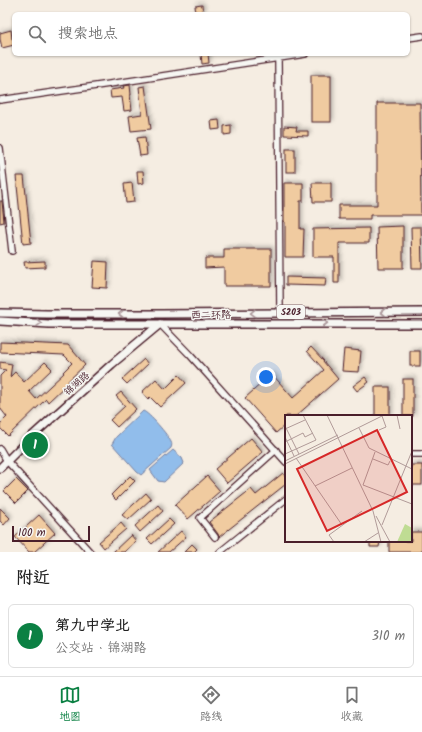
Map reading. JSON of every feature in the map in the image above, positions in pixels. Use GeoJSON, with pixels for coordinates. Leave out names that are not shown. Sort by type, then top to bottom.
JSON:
{"type":"FeatureCollection","features":[{"type":"Feature","properties":{"kind":"main road","name":"西二环路"},"geometry":{"type":"LineString","coordinates":[[0,313],[160,314],[422,312]]}},
{"type":"Feature","properties":{"kind":"main road"},"geometry":{"type":"LineString","coordinates":[[280,313],[281,324]]}},
{"type":"Feature","properties":{"kind":"main road"},"geometry":{"type":"LineString","coordinates":[[160,314],[160,324]]}},
{"type":"Feature","properties":{"kind":"main road","name":"西二环路"},"geometry":{"type":"LineString","coordinates":[[0,321],[48,324],[422,324]]}},
{"type":"Feature","properties":{"kind":"main road","name":"锦湖路"},"geometry":{"type":"LineString","coordinates":[[0,468],[31,437],[106,369],[160,324]]}},
{"type":"Feature","properties":{"kind":"street"},"geometry":{"type":"LineString","coordinates":[[410,38],[422,36]]}},
{"type":"Feature","properties":{"kind":"street"},"geometry":{"type":"LineString","coordinates":[[0,100],[103,86],[292,56]]}},
{"type":"Feature","properties":{"kind":"street"},"geometry":{"type":"LineString","coordinates":[[278,58],[280,313]]}},
{"type":"Feature","properties":{"kind":"street"},"geometry":{"type":"LineString","coordinates":[[0,148],[12,251]]}},
{"type":"Feature","properties":{"kind":"street"},"geometry":{"type":"LineString","coordinates":[[160,324],[196,361],[285,461]]}},
{"type":"Feature","properties":{"kind":"street"},"geometry":{"type":"LineString","coordinates":[[0,449],[7,461],[90,552]]}},
{"type":"Feature","properties":{"kind":"street"},"geometry":{"type":"LineString","coordinates":[[215,536],[200,518],[276,450]]}},
{"type":"Feature","properties":{"kind":"street"},"geometry":{"type":"LineString","coordinates":[[220,552],[285,500]]}},
{"type":"Feature","properties":{"kind":"water"},"geometry":{"type":"Polygon","coordinates":[[[143,411],[158,425],[172,445],[171,448],[141,475],[112,444],[116,437],[143,411]]]}},
{"type":"Feature","properties":{"kind":"water"},"geometry":{"type":"Polygon","coordinates":[[[173,450],[182,458],[184,463],[164,482],[158,481],[150,470],[173,450]]]}},
{"type":"Feature","properties":{"kind":"building"},"geometry":{"type":"Polygon","coordinates":[[[202,5],[203,12],[196,12],[195,6],[202,5]]]}},
{"type":"Feature","properties":{"kind":"building"},"geometry":{"type":"Polygon","coordinates":[[[11,30],[12,46],[2,48],[0,33],[11,30]]]}},
{"type":"Feature","properties":{"kind":"building"},"geometry":{"type":"Polygon","coordinates":[[[201,56],[208,56],[209,63],[202,64],[201,56]]]}},
{"type":"Feature","properties":{"kind":"building"},"geometry":{"type":"Polygon","coordinates":[[[311,75],[331,75],[331,122],[311,122],[311,75]]]}},
{"type":"Feature","properties":{"kind":"building"},"geometry":{"type":"Polygon","coordinates":[[[130,85],[132,110],[124,111],[122,97],[111,98],[110,90],[124,88],[123,86],[130,85]]]}},
{"type":"Feature","properties":{"kind":"building"},"geometry":{"type":"Polygon","coordinates":[[[145,86],[151,129],[131,131],[129,116],[142,114],[139,87],[145,86]]]}},
{"type":"Feature","properties":{"kind":"building"},"geometry":{"type":"Polygon","coordinates":[[[377,103],[420,103],[421,215],[370,215],[370,219],[339,219],[339,205],[377,205],[377,103]]]}},
{"type":"Feature","properties":{"kind":"building"},"geometry":{"type":"Polygon","coordinates":[[[219,120],[220,129],[212,130],[211,121],[219,120]]]}},
{"type":"Feature","properties":{"kind":"building"},"geometry":{"type":"Polygon","coordinates":[[[231,125],[231,134],[224,135],[224,126],[231,125]]]}},
{"type":"Feature","properties":{"kind":"building"},"geometry":{"type":"Polygon","coordinates":[[[284,126],[297,127],[296,131],[308,131],[308,136],[284,135],[284,126]]]}},
{"type":"Feature","properties":{"kind":"building"},"geometry":{"type":"Polygon","coordinates":[[[145,137],[147,155],[140,156],[137,138],[145,137]]]}},
{"type":"Feature","properties":{"kind":"building"},"geometry":{"type":"Polygon","coordinates":[[[286,149],[295,149],[295,172],[286,172],[286,149]]]}},
{"type":"Feature","properties":{"kind":"building"},"geometry":{"type":"Polygon","coordinates":[[[137,171],[143,171],[144,183],[138,184],[137,171]]]}},
{"type":"Feature","properties":{"kind":"building"},"geometry":{"type":"Polygon","coordinates":[[[16,176],[24,176],[31,243],[23,244],[16,176]]]}},
{"type":"Feature","properties":{"kind":"building"},"geometry":{"type":"Polygon","coordinates":[[[132,183],[134,202],[126,203],[124,184],[132,183]]]}},
{"type":"Feature","properties":{"kind":"building"},"geometry":{"type":"Polygon","coordinates":[[[284,183],[303,183],[303,201],[300,201],[300,229],[304,229],[303,257],[285,257],[284,183]]]}},
{"type":"Feature","properties":{"kind":"building"},"geometry":{"type":"Polygon","coordinates":[[[312,183],[331,183],[331,202],[313,202],[312,183]]]}},
{"type":"Feature","properties":{"kind":"building"},"geometry":{"type":"Polygon","coordinates":[[[0,201],[2,201],[4,222],[0,223],[0,201]]]}},
{"type":"Feature","properties":{"kind":"building"},"geometry":{"type":"Polygon","coordinates":[[[403,226],[403,268],[378,268],[377,227],[403,226]]]}},
{"type":"Feature","properties":{"kind":"building"},"geometry":{"type":"Polygon","coordinates":[[[411,227],[421,227],[422,268],[412,268],[411,227]]]}},
{"type":"Feature","properties":{"kind":"building"},"geometry":{"type":"Polygon","coordinates":[[[369,228],[369,243],[339,243],[339,283],[334,283],[334,257],[313,257],[313,229],[369,228]]]}},
{"type":"Feature","properties":{"kind":"building"},"geometry":{"type":"Polygon","coordinates":[[[224,249],[271,249],[271,286],[224,286],[224,267],[205,268],[205,258],[224,258],[224,249]]]}},
{"type":"Feature","properties":{"kind":"building"},"geometry":{"type":"Polygon","coordinates":[[[45,261],[45,267],[25,268],[24,262],[45,261]]]}},
{"type":"Feature","properties":{"kind":"building"},"geometry":{"type":"Polygon","coordinates":[[[94,261],[108,262],[107,288],[92,287],[94,261]]]}},
{"type":"Feature","properties":{"kind":"building"},"geometry":{"type":"Polygon","coordinates":[[[286,277],[326,278],[325,286],[286,285],[286,277]]]}},
{"type":"Feature","properties":{"kind":"building"},"geometry":{"type":"Polygon","coordinates":[[[0,342],[68,345],[85,365],[48,402],[46,399],[8,436],[0,428],[0,424],[7,417],[0,408],[0,376],[6,370],[0,369],[0,362],[12,364],[10,377],[15,372],[24,382],[45,362],[52,369],[29,391],[36,399],[64,373],[63,372],[72,363],[64,355],[0,352],[0,342]]]}},
{"type":"Feature","properties":{"kind":"building"},"geometry":{"type":"Polygon","coordinates":[[[311,347],[338,379],[297,415],[285,415],[285,425],[276,433],[245,398],[272,374],[293,398],[324,370],[307,351],[311,347]]]}},
{"type":"Feature","properties":{"kind":"building"},"geometry":{"type":"Polygon","coordinates":[[[344,349],[361,351],[359,372],[342,371],[344,349]]]}},
{"type":"Feature","properties":{"kind":"building"},"geometry":{"type":"Polygon","coordinates":[[[410,351],[420,351],[420,366],[410,366],[410,351]]]}},
{"type":"Feature","properties":{"kind":"building"},"geometry":{"type":"Polygon","coordinates":[[[144,359],[148,364],[127,384],[122,379],[144,359]]]}},
{"type":"Feature","properties":{"kind":"building"},"geometry":{"type":"Polygon","coordinates":[[[179,375],[186,383],[160,407],[150,397],[148,399],[142,392],[156,379],[165,389],[179,375]]]}},
{"type":"Feature","properties":{"kind":"building"},"geometry":{"type":"Polygon","coordinates":[[[365,377],[369,382],[357,391],[353,386],[365,377]]]}},
{"type":"Feature","properties":{"kind":"building"},"geometry":{"type":"Polygon","coordinates":[[[403,379],[413,379],[413,416],[403,415],[403,379]]]}},
{"type":"Feature","properties":{"kind":"building"},"geometry":{"type":"Polygon","coordinates":[[[375,387],[390,387],[390,415],[375,415],[375,387]]]}},
{"type":"Feature","properties":{"kind":"building"},"geometry":{"type":"Polygon","coordinates":[[[121,392],[136,409],[117,427],[110,420],[125,406],[116,396],[121,392]]]}},
{"type":"Feature","properties":{"kind":"building"},"geometry":{"type":"Polygon","coordinates":[[[251,438],[263,452],[227,483],[215,469],[251,438]]]}},
{"type":"Feature","properties":{"kind":"building"},"geometry":{"type":"Polygon","coordinates":[[[412,465],[422,465],[422,485],[412,485],[412,465]]]}},
{"type":"Feature","properties":{"kind":"building"},"geometry":{"type":"Polygon","coordinates":[[[283,473],[285,476],[285,485],[219,537],[209,522],[251,489],[256,495],[283,473]]]}},
{"type":"Feature","properties":{"kind":"building"},"geometry":{"type":"Polygon","coordinates":[[[130,476],[135,481],[116,500],[111,495],[130,476]]]}},
{"type":"Feature","properties":{"kind":"building"},"geometry":{"type":"Polygon","coordinates":[[[207,476],[220,491],[188,519],[175,505],[207,476]]]}},
{"type":"Feature","properties":{"kind":"building"},"geometry":{"type":"Polygon","coordinates":[[[16,479],[28,491],[16,503],[4,491],[16,479]]]}},
{"type":"Feature","properties":{"kind":"building"},"geometry":{"type":"Polygon","coordinates":[[[146,493],[151,499],[128,520],[122,515],[146,493]]]}},
{"type":"Feature","properties":{"kind":"building"},"geometry":{"type":"Polygon","coordinates":[[[158,505],[163,511],[140,532],[135,526],[158,505]]]}},
{"type":"Feature","properties":{"kind":"building"},"geometry":{"type":"Polygon","coordinates":[[[0,508],[10,518],[4,525],[0,521],[0,508]]]}},
{"type":"Feature","properties":{"kind":"building"},"geometry":{"type":"Polygon","coordinates":[[[39,515],[55,533],[34,552],[29,552],[15,537],[39,515]]]}},
{"type":"Feature","properties":{"kind":"building"},"geometry":{"type":"Polygon","coordinates":[[[169,519],[174,524],[152,544],[147,539],[169,519]]]}},
{"type":"Feature","properties":{"kind":"building"},"geometry":{"type":"Polygon","coordinates":[[[121,523],[126,529],[104,548],[99,542],[121,523]]]}},
{"type":"Feature","properties":{"kind":"building"},"geometry":{"type":"Polygon","coordinates":[[[181,531],[186,537],[169,552],[158,552],[181,531]]]}},
{"type":"Feature","properties":{"kind":"building"},"geometry":{"type":"Polygon","coordinates":[[[412,532],[422,532],[422,552],[389,552],[389,542],[412,542],[412,532]]]}},
{"type":"Feature","properties":{"kind":"building"},"geometry":{"type":"Polygon","coordinates":[[[131,535],[136,541],[124,552],[113,552],[131,535]]]}},
{"type":"Feature","properties":{"kind":"building"},"geometry":{"type":"Polygon","coordinates":[[[370,542],[380,542],[379,547],[370,547],[370,542]]]}},
{"type":"Feature","properties":{"kind":"building"},"geometry":{"type":"Polygon","coordinates":[[[192,544],[197,549],[194,552],[184,552],[192,544]]]}},
{"type":"Feature","properties":{"kind":"place","name":"第九中学北"},"geometry":{"type":"Point","coordinates":[35,445]}}]}
